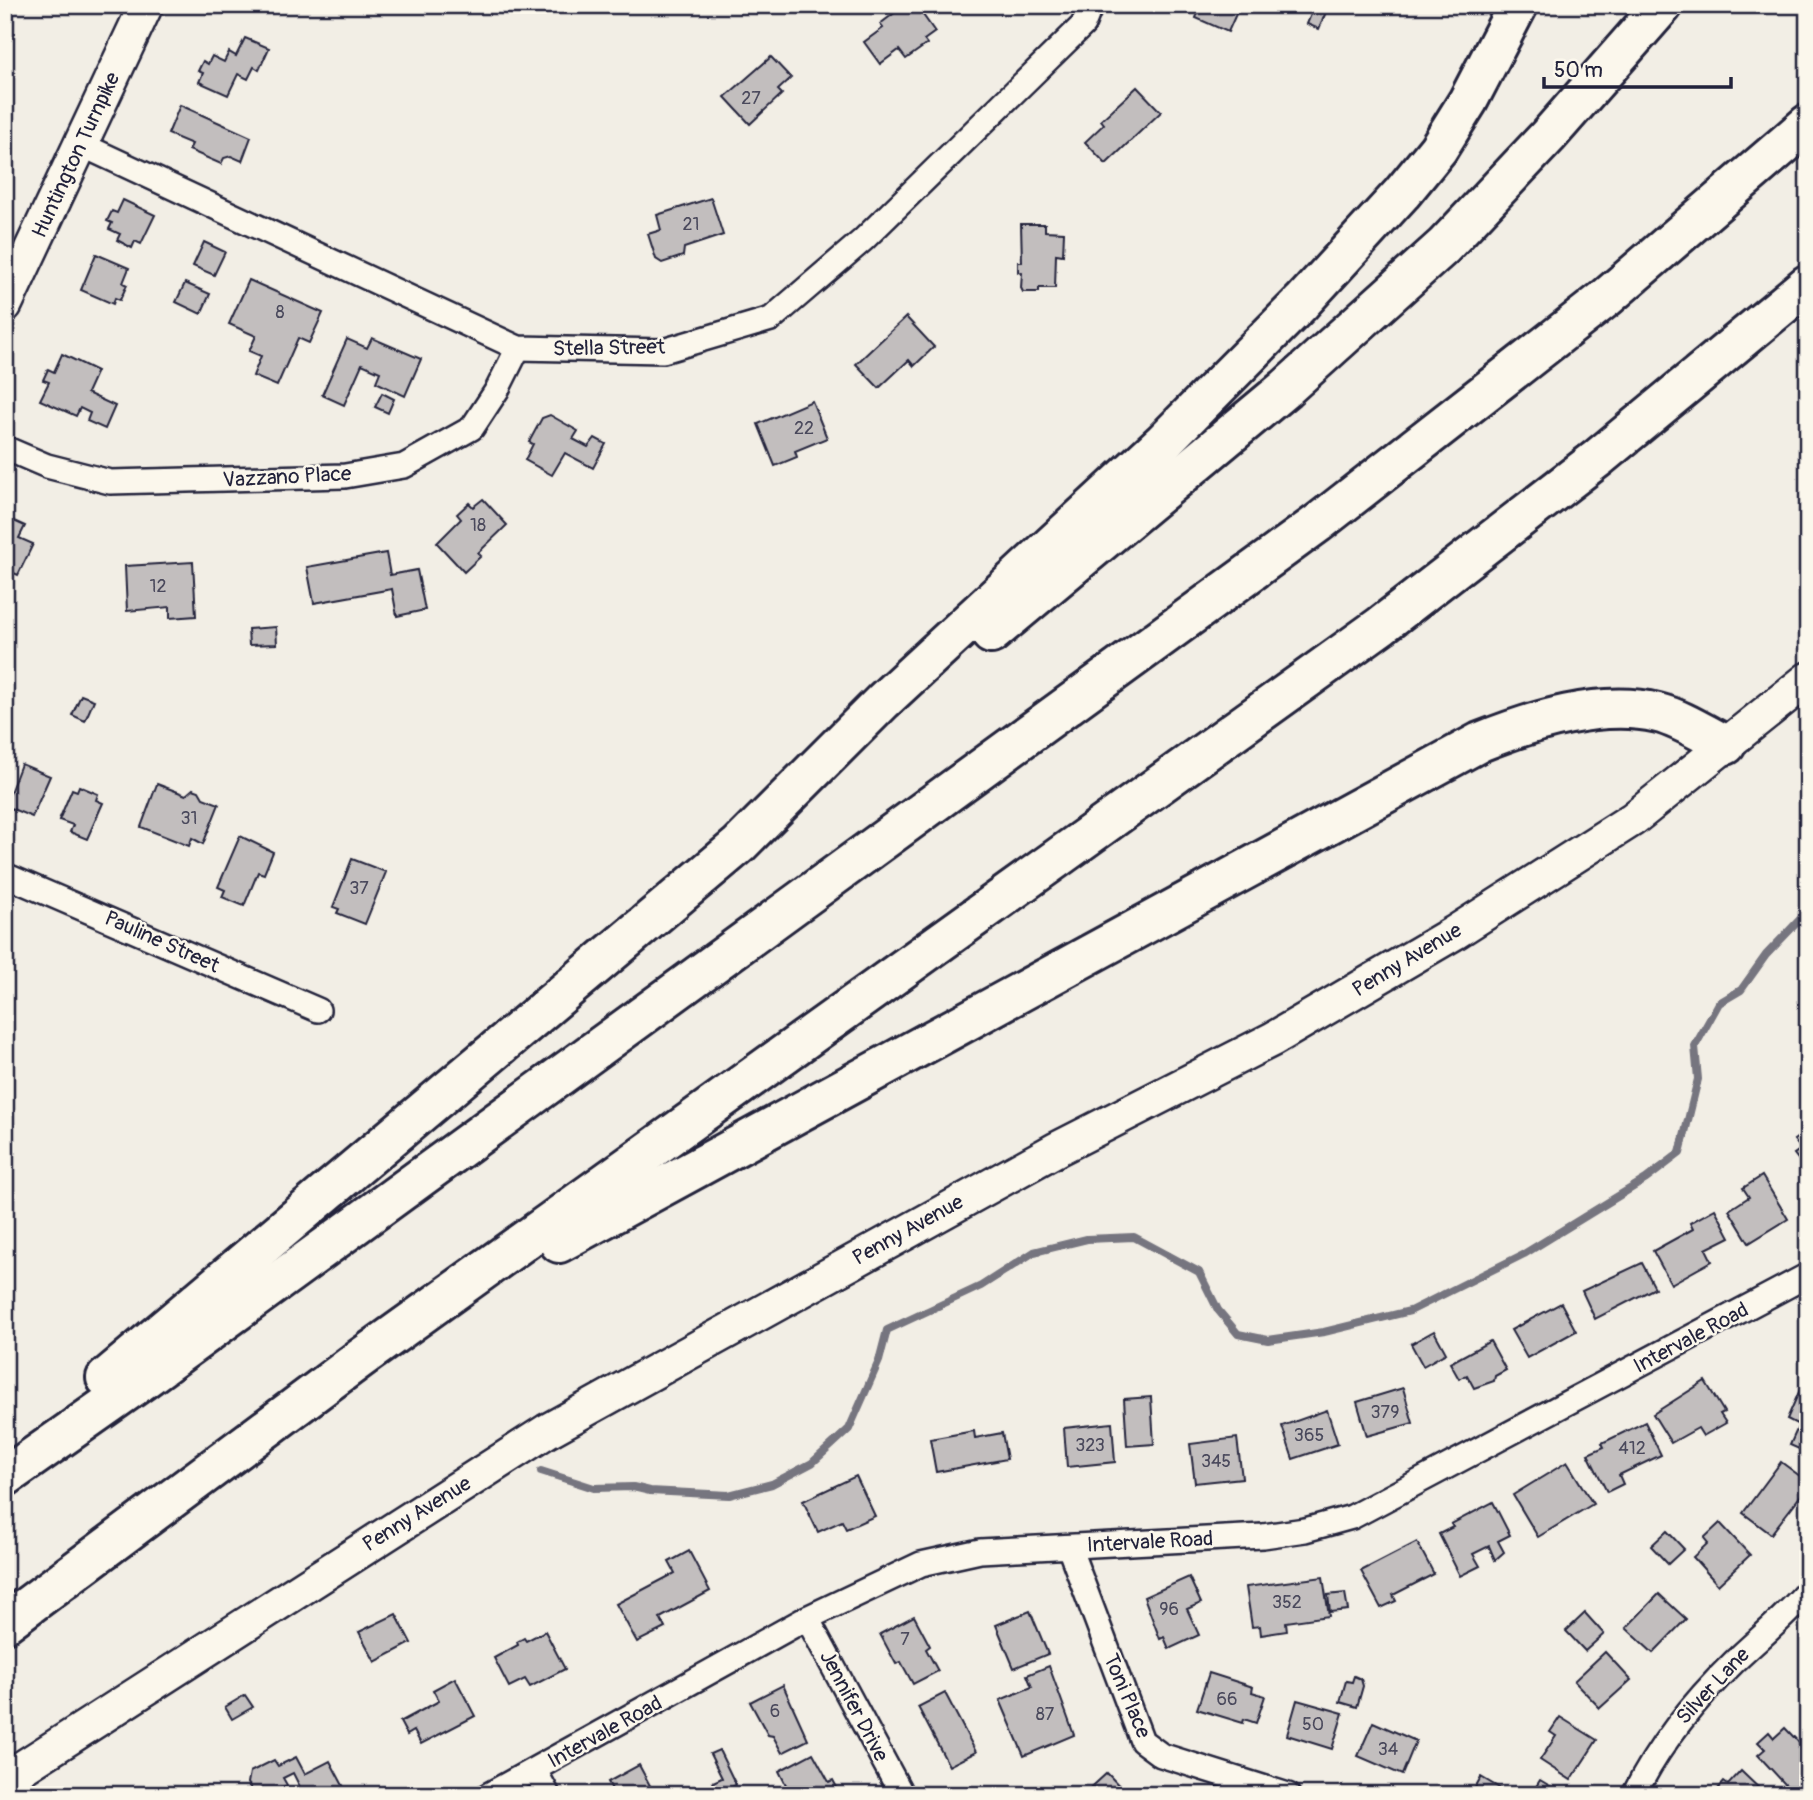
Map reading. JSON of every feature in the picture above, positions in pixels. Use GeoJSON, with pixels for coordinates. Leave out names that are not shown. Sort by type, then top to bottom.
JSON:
{"type":"FeatureCollection","features":[{"type":"Feature","properties":{"kind":"highway"},"geometry":{"type":"LineString","coordinates":[[739,845],[883,702],[1163,442],[1357,243],[1438,149],[1468,101],[1518,5]]}},
{"type":"Feature","properties":{"kind":"highway"},"geometry":{"type":"LineString","coordinates":[[5,1463],[1286,388],[1435,255],[1548,136],[1663,5]]}},
{"type":"Feature","properties":{"kind":"highway"},"geometry":{"type":"LineString","coordinates":[[5,1477],[1318,523],[1606,298],[1808,124]]}},
{"type":"Feature","properties":{"kind":"highway"},"geometry":{"type":"LineString","coordinates":[[5,1623],[361,1358],[1382,625],[1598,458],[1808,284]]}},
{"type":"Feature","properties":{"kind":"highway"},"geometry":{"type":"LineString","coordinates":[[361,1358],[463,1310],[560,1243],[1479,742],[1569,715],[1622,709],[1672,718],[1726,745]]}},
{"type":"Feature","properties":{"kind":"main road","name":"Huntington Turnpike"},"geometry":{"type":"LineString","coordinates":[[5,305],[146,5]]}},
{"type":"Feature","properties":{"kind":"main road","name":"Penny Avenue"},"geometry":{"type":"LineString","coordinates":[[5,1779],[547,1431],[1045,1156],[1273,1039],[1454,933],[1633,819],[1808,679]]}},
{"type":"Feature","properties":{"kind":"street","name":"Stella Street"},"geometry":{"type":"LineString","coordinates":[[80,144],[518,348],[663,351],[771,320],[863,240],[1083,25],[1091,5]]}},
{"type":"Feature","properties":{"kind":"street","name":"Vazzano Place"},"geometry":{"type":"LineString","coordinates":[[5,448],[47,466],[110,482],[345,476],[404,466],[472,428],[497,390],[518,348]]}},
{"type":"Feature","properties":{"kind":"street","name":"Pauline Street"},"geometry":{"type":"LineString","coordinates":[[5,875],[318,1010]]}},
{"type":"Feature","properties":{"kind":"street","name":"Intervale Road"},"geometry":{"type":"LineString","coordinates":[[488,1795],[807,1618],[921,1564],[980,1551],[1264,1536],[1305,1531],[1352,1517],[1808,1275]]}},
{"type":"Feature","properties":{"kind":"street","name":"Toni Place"},"geometry":{"type":"LineString","coordinates":[[1069,1547],[1142,1741],[1161,1755],[1288,1795]]}},
{"type":"Feature","properties":{"kind":"street","name":"Silver Lane"},"geometry":{"type":"LineString","coordinates":[[1634,1795],[1647,1768],[1677,1724],[1731,1664],[1808,1590]]}},
{"type":"Feature","properties":{"kind":"street","name":"Jennifer Drive"},"geometry":{"type":"LineString","coordinates":[[807,1618],[902,1795]]}},
{"type":"Feature","properties":{"kind":"street"},"geometry":{"type":"LineString","coordinates":[[535,1771],[548,1795]]}},
{"type":"Feature","properties":{"kind":"building"},"geometry":{"type":"Polygon","coordinates":[[[905,5],[916,5],[935,32],[924,40],[927,44],[906,59],[899,50],[880,64],[864,42],[883,28],[880,24],[905,5]]]}},
{"type":"Feature","properties":{"kind":"building"},"geometry":{"type":"Polygon","coordinates":[[[1201,5],[1240,5],[1228,32],[1196,18],[1201,5]]]}},
{"type":"Feature","properties":{"kind":"building"},"geometry":{"type":"Polygon","coordinates":[[[1314,7],[1326,12],[1319,29],[1307,24],[1314,7]]]}},
{"type":"Feature","properties":{"kind":"building"},"geometry":{"type":"Polygon","coordinates":[[[245,38],[269,48],[259,70],[254,67],[248,79],[238,74],[228,95],[199,82],[203,73],[198,71],[203,61],[208,64],[212,56],[224,62],[229,52],[236,56],[245,38]]]}},
{"type":"Feature","properties":{"kind":"building"},"geometry":{"type":"Polygon","coordinates":[[[771,57],[791,78],[778,90],[782,94],[750,124],[725,97],[771,57]]]}},
{"type":"Feature","properties":{"kind":"building"},"geometry":{"type":"Polygon","coordinates":[[[1137,87],[1161,112],[1106,164],[1085,142],[1104,124],[1101,120],[1137,87]]]}},
{"type":"Feature","properties":{"kind":"building"},"geometry":{"type":"Polygon","coordinates":[[[180,105],[251,137],[242,161],[231,156],[224,158],[221,164],[189,150],[192,144],[168,134],[180,105]]]}},
{"type":"Feature","properties":{"kind":"building"},"geometry":{"type":"Polygon","coordinates":[[[711,198],[723,235],[684,248],[683,256],[662,263],[656,259],[648,234],[661,230],[657,215],[711,198]]]}},
{"type":"Feature","properties":{"kind":"building"},"geometry":{"type":"Polygon","coordinates":[[[123,200],[155,215],[141,244],[135,241],[132,248],[117,240],[120,234],[109,229],[112,223],[107,221],[112,211],[117,213],[123,200]]]}},
{"type":"Feature","properties":{"kind":"building"},"geometry":{"type":"Polygon","coordinates":[[[1021,224],[1045,224],[1045,231],[1064,232],[1063,255],[1056,254],[1055,288],[1023,292],[1022,273],[1018,272],[1018,262],[1022,262],[1021,224]]]}},
{"type":"Feature","properties":{"kind":"building"},"geometry":{"type":"Polygon","coordinates":[[[204,242],[225,252],[214,275],[193,266],[204,242]]]}},
{"type":"Feature","properties":{"kind":"building"},"geometry":{"type":"Polygon","coordinates":[[[96,254],[129,268],[123,283],[127,285],[120,300],[115,298],[113,304],[81,290],[96,254]]]}},
{"type":"Feature","properties":{"kind":"building"},"geometry":{"type":"Polygon","coordinates":[[[249,280],[323,313],[309,343],[298,338],[277,386],[253,376],[261,356],[249,351],[256,336],[229,324],[249,280]]]}},
{"type":"Feature","properties":{"kind":"building"},"geometry":{"type":"Polygon","coordinates":[[[185,283],[210,294],[201,314],[176,302],[185,283]]]}},
{"type":"Feature","properties":{"kind":"building"},"geometry":{"type":"Polygon","coordinates":[[[906,317],[934,347],[914,366],[909,360],[879,388],[856,364],[906,317]]]}},
{"type":"Feature","properties":{"kind":"building"},"geometry":{"type":"Polygon","coordinates":[[[372,338],[421,359],[405,396],[376,382],[380,372],[362,364],[344,405],[322,395],[347,339],[367,348],[372,338]]]}},
{"type":"Feature","properties":{"kind":"building"},"geometry":{"type":"Polygon","coordinates":[[[62,354],[97,371],[87,393],[115,406],[105,429],[87,421],[90,413],[80,408],[76,416],[40,400],[49,382],[43,380],[48,369],[54,372],[62,354]]]}},
{"type":"Feature","properties":{"kind":"building"},"geometry":{"type":"Polygon","coordinates":[[[382,393],[394,399],[388,413],[375,407],[382,393]]]}},
{"type":"Feature","properties":{"kind":"building"},"geometry":{"type":"Polygon","coordinates":[[[812,401],[827,438],[795,451],[797,457],[775,466],[758,424],[812,401]]]}},
{"type":"Feature","properties":{"kind":"building"},"geometry":{"type":"Polygon","coordinates":[[[550,415],[578,431],[573,439],[588,447],[595,438],[606,444],[593,468],[565,453],[552,475],[525,460],[533,444],[529,442],[542,418],[550,415]]]}},
{"type":"Feature","properties":{"kind":"building"},"geometry":{"type":"Polygon","coordinates":[[[483,499],[507,525],[478,553],[481,556],[464,572],[437,543],[461,519],[457,514],[469,503],[473,507],[483,499]]]}},
{"type":"Feature","properties":{"kind":"building"},"geometry":{"type":"Polygon","coordinates":[[[5,517],[25,526],[19,538],[33,544],[18,575],[5,569],[5,517]]]}},
{"type":"Feature","properties":{"kind":"building"},"geometry":{"type":"Polygon","coordinates":[[[386,553],[390,575],[417,570],[425,610],[397,616],[392,589],[314,603],[307,567],[386,553]]]}},
{"type":"Feature","properties":{"kind":"building"},"geometry":{"type":"Polygon","coordinates":[[[193,562],[196,616],[170,618],[170,607],[127,611],[125,566],[193,562]]]}},
{"type":"Feature","properties":{"kind":"building"},"geometry":{"type":"Polygon","coordinates":[[[276,627],[277,644],[249,645],[248,629],[276,627]]]}},
{"type":"Feature","properties":{"kind":"building"},"geometry":{"type":"Polygon","coordinates":[[[81,695],[94,700],[85,721],[72,715],[81,695]]]}},
{"type":"Feature","properties":{"kind":"building"},"geometry":{"type":"Polygon","coordinates":[[[21,764],[50,776],[32,817],[5,806],[21,764]]]}},
{"type":"Feature","properties":{"kind":"building"},"geometry":{"type":"Polygon","coordinates":[[[157,784],[186,795],[193,789],[199,791],[203,798],[219,804],[203,844],[192,838],[189,846],[141,827],[157,784]]]}},
{"type":"Feature","properties":{"kind":"building"},"geometry":{"type":"Polygon","coordinates":[[[79,786],[98,794],[96,800],[103,803],[87,839],[70,832],[73,825],[59,820],[72,789],[77,791],[79,786]]]}},
{"type":"Feature","properties":{"kind":"building"},"geometry":{"type":"Polygon","coordinates":[[[240,836],[273,852],[264,874],[258,872],[244,906],[222,897],[225,890],[218,887],[240,836]]]}},
{"type":"Feature","properties":{"kind":"building"},"geometry":{"type":"Polygon","coordinates":[[[352,859],[386,872],[365,924],[337,913],[339,909],[333,907],[352,859]]]}},
{"type":"Feature","properties":{"kind":"building"},"geometry":{"type":"Polygon","coordinates":[[[1808,1130],[1808,1172],[1794,1154],[1801,1149],[1794,1140],[1808,1130]]]}},
{"type":"Feature","properties":{"kind":"building"},"geometry":{"type":"Polygon","coordinates":[[[1762,1176],[1788,1219],[1749,1243],[1729,1210],[1749,1197],[1743,1188],[1762,1176]]]}},
{"type":"Feature","properties":{"kind":"building"},"geometry":{"type":"Polygon","coordinates":[[[1715,1209],[1730,1237],[1706,1249],[1712,1261],[1671,1284],[1653,1251],[1693,1229],[1690,1223],[1715,1209]]]}},
{"type":"Feature","properties":{"kind":"building"},"geometry":{"type":"Polygon","coordinates":[[[1642,1263],[1655,1288],[1595,1319],[1582,1291],[1642,1263]]]}},
{"type":"Feature","properties":{"kind":"building"},"geometry":{"type":"Polygon","coordinates":[[[1561,1303],[1576,1331],[1527,1358],[1511,1330],[1561,1303]]]}},
{"type":"Feature","properties":{"kind":"building"},"geometry":{"type":"Polygon","coordinates":[[[1434,1331],[1446,1353],[1423,1366],[1411,1344],[1434,1331]]]}},
{"type":"Feature","properties":{"kind":"building"},"geometry":{"type":"Polygon","coordinates":[[[1490,1341],[1506,1370],[1495,1376],[1494,1381],[1474,1388],[1467,1375],[1459,1379],[1450,1363],[1490,1341]]]}},
{"type":"Feature","properties":{"kind":"building"},"geometry":{"type":"Polygon","coordinates":[[[1806,1376],[1808,1453],[1790,1445],[1799,1425],[1787,1419],[1806,1376]]]}},
{"type":"Feature","properties":{"kind":"building"},"geometry":{"type":"Polygon","coordinates":[[[1705,1381],[1724,1412],[1720,1414],[1726,1423],[1703,1436],[1698,1428],[1671,1443],[1653,1414],[1705,1381]]]}},
{"type":"Feature","properties":{"kind":"building"},"geometry":{"type":"Polygon","coordinates":[[[1403,1388],[1413,1423],[1367,1436],[1357,1402],[1403,1388]]]}},
{"type":"Feature","properties":{"kind":"building"},"geometry":{"type":"Polygon","coordinates":[[[1151,1397],[1154,1444],[1127,1446],[1124,1399],[1151,1397]]]}},
{"type":"Feature","properties":{"kind":"building"},"geometry":{"type":"Polygon","coordinates":[[[1327,1410],[1338,1444],[1293,1459],[1282,1426],[1327,1410]]]}},
{"type":"Feature","properties":{"kind":"building"},"geometry":{"type":"Polygon","coordinates":[[[1645,1422],[1661,1455],[1619,1475],[1623,1484],[1607,1492],[1588,1454],[1604,1447],[1602,1443],[1645,1422]]]}},
{"type":"Feature","properties":{"kind":"building"},"geometry":{"type":"Polygon","coordinates":[[[1112,1423],[1115,1462],[1067,1467],[1064,1428],[1112,1423]]]}},
{"type":"Feature","properties":{"kind":"building"},"geometry":{"type":"Polygon","coordinates":[[[974,1431],[975,1438],[1002,1433],[1007,1459],[936,1472],[930,1439],[974,1431]]]}},
{"type":"Feature","properties":{"kind":"building"},"geometry":{"type":"Polygon","coordinates":[[[1237,1438],[1242,1478],[1195,1483],[1190,1444],[1237,1438]]]}},
{"type":"Feature","properties":{"kind":"building"},"geometry":{"type":"Polygon","coordinates":[[[1567,1462],[1593,1504],[1538,1537],[1513,1495],[1567,1462]]]}},
{"type":"Feature","properties":{"kind":"building"},"geometry":{"type":"Polygon","coordinates":[[[1781,1462],[1808,1482],[1808,1486],[1771,1534],[1743,1513],[1781,1462]]]}},
{"type":"Feature","properties":{"kind":"building"},"geometry":{"type":"Polygon","coordinates":[[[856,1476],[875,1516],[846,1529],[842,1521],[818,1532],[803,1501],[856,1476]]]}},
{"type":"Feature","properties":{"kind":"building"},"geometry":{"type":"Polygon","coordinates":[[[1493,1502],[1510,1535],[1498,1541],[1504,1552],[1495,1560],[1489,1546],[1473,1554],[1480,1566],[1460,1576],[1439,1534],[1453,1527],[1451,1524],[1493,1502]]]}},
{"type":"Feature","properties":{"kind":"building"},"geometry":{"type":"Polygon","coordinates":[[[1720,1523],[1750,1555],[1718,1585],[1693,1557],[1708,1543],[1704,1538],[1720,1523]]]}},
{"type":"Feature","properties":{"kind":"building"},"geometry":{"type":"Polygon","coordinates":[[[1667,1531],[1684,1549],[1668,1564],[1651,1546],[1667,1531]]]}},
{"type":"Feature","properties":{"kind":"building"},"geometry":{"type":"Polygon","coordinates":[[[1417,1542],[1434,1574],[1393,1595],[1396,1601],[1381,1608],[1361,1571],[1417,1542]]]}},
{"type":"Feature","properties":{"kind":"building"},"geometry":{"type":"Polygon","coordinates":[[[689,1551],[710,1591],[660,1618],[665,1628],[637,1642],[616,1604],[675,1573],[669,1562],[689,1551]]]}},
{"type":"Feature","properties":{"kind":"building"},"geometry":{"type":"Polygon","coordinates":[[[1189,1577],[1201,1603],[1187,1609],[1199,1635],[1169,1649],[1164,1637],[1160,1639],[1144,1597],[1189,1577]]]}},
{"type":"Feature","properties":{"kind":"building"},"geometry":{"type":"Polygon","coordinates":[[[1323,1577],[1329,1616],[1286,1622],[1287,1631],[1261,1635],[1260,1626],[1252,1627],[1246,1587],[1323,1577]]]}},
{"type":"Feature","properties":{"kind":"building"},"geometry":{"type":"Polygon","coordinates":[[[1345,1593],[1348,1610],[1330,1612],[1328,1595],[1345,1593]]]}},
{"type":"Feature","properties":{"kind":"building"},"geometry":{"type":"Polygon","coordinates":[[[1659,1594],[1686,1619],[1653,1653],[1626,1628],[1659,1594]]]}},
{"type":"Feature","properties":{"kind":"building"},"geometry":{"type":"Polygon","coordinates":[[[1030,1611],[1048,1654],[1014,1668],[996,1625],[1030,1611]]]}},
{"type":"Feature","properties":{"kind":"building"},"geometry":{"type":"Polygon","coordinates":[[[1585,1613],[1604,1634],[1585,1651],[1566,1631],[1585,1613]]]}},
{"type":"Feature","properties":{"kind":"building"},"geometry":{"type":"Polygon","coordinates":[[[396,1614],[411,1643],[375,1662],[359,1632],[396,1614]]]}},
{"type":"Feature","properties":{"kind":"building"},"geometry":{"type":"Polygon","coordinates":[[[914,1616],[930,1646],[926,1649],[938,1671],[913,1684],[901,1662],[896,1664],[880,1634],[914,1616]]]}},
{"type":"Feature","properties":{"kind":"building"},"geometry":{"type":"Polygon","coordinates":[[[545,1631],[565,1669],[530,1687],[525,1679],[509,1687],[494,1658],[518,1645],[517,1642],[524,1638],[526,1641],[545,1631]]]}},
{"type":"Feature","properties":{"kind":"building"},"geometry":{"type":"Polygon","coordinates":[[[1605,1652],[1631,1680],[1600,1708],[1574,1681],[1605,1652]]]}},
{"type":"Feature","properties":{"kind":"building"},"geometry":{"type":"Polygon","coordinates":[[[1049,1666],[1074,1735],[1024,1756],[1000,1700],[1032,1687],[1027,1675],[1049,1666]]]}},
{"type":"Feature","properties":{"kind":"building"},"geometry":{"type":"Polygon","coordinates":[[[1209,1673],[1253,1687],[1252,1692],[1265,1696],[1256,1723],[1244,1719],[1243,1723],[1197,1709],[1209,1673]]]}},
{"type":"Feature","properties":{"kind":"building"},"geometry":{"type":"Polygon","coordinates":[[[1354,1676],[1361,1679],[1363,1686],[1357,1707],[1340,1702],[1346,1681],[1352,1682],[1354,1676]]]}},
{"type":"Feature","properties":{"kind":"building"},"geometry":{"type":"Polygon","coordinates":[[[455,1678],[475,1716],[421,1744],[414,1731],[407,1735],[400,1722],[439,1701],[433,1690],[455,1678]]]}},
{"type":"Feature","properties":{"kind":"building"},"geometry":{"type":"Polygon","coordinates":[[[783,1685],[808,1740],[782,1753],[773,1736],[768,1735],[750,1702],[783,1685]]]}},
{"type":"Feature","properties":{"kind":"building"},"geometry":{"type":"Polygon","coordinates":[[[945,1693],[976,1752],[949,1766],[918,1707],[945,1693]]]}},
{"type":"Feature","properties":{"kind":"building"},"geometry":{"type":"Polygon","coordinates":[[[245,1695],[253,1707],[232,1719],[225,1707],[245,1695]]]}},
{"type":"Feature","properties":{"kind":"building"},"geometry":{"type":"Polygon","coordinates":[[[1297,1700],[1343,1713],[1332,1749],[1287,1735],[1297,1700]]]}},
{"type":"Feature","properties":{"kind":"building"},"geometry":{"type":"Polygon","coordinates":[[[1560,1717],[1597,1740],[1571,1780],[1540,1760],[1556,1736],[1550,1732],[1560,1717]]]}},
{"type":"Feature","properties":{"kind":"building"},"geometry":{"type":"Polygon","coordinates":[[[1373,1722],[1416,1741],[1402,1775],[1358,1756],[1373,1722]]]}},
{"type":"Feature","properties":{"kind":"building"},"geometry":{"type":"Polygon","coordinates":[[[1785,1728],[1808,1752],[1808,1795],[1795,1795],[1758,1755],[1765,1749],[1758,1742],[1769,1732],[1774,1738],[1785,1728]]]}},
{"type":"Feature","properties":{"kind":"building"},"geometry":{"type":"Polygon","coordinates":[[[719,1750],[736,1785],[719,1793],[713,1782],[722,1778],[710,1754],[719,1750]]]}},
{"type":"Feature","properties":{"kind":"building"},"geometry":{"type":"Polygon","coordinates":[[[813,1753],[829,1782],[833,1780],[841,1795],[791,1795],[779,1771],[813,1753]]]}},
{"type":"Feature","properties":{"kind":"building"},"geometry":{"type":"Polygon","coordinates":[[[296,1757],[305,1774],[330,1761],[348,1795],[304,1795],[293,1773],[283,1778],[287,1785],[268,1795],[263,1788],[253,1793],[248,1783],[250,1772],[274,1760],[278,1766],[296,1757]]]}},
{"type":"Feature","properties":{"kind":"building"},"geometry":{"type":"Polygon","coordinates":[[[639,1765],[655,1795],[615,1795],[608,1782],[639,1765]]]}},
{"type":"Feature","properties":{"kind":"building"},"geometry":{"type":"Polygon","coordinates":[[[1741,1771],[1765,1795],[1720,1795],[1718,1789],[1724,1782],[1728,1785],[1741,1771]]]}},
{"type":"Feature","properties":{"kind":"building"},"geometry":{"type":"Polygon","coordinates":[[[1107,1773],[1128,1795],[1083,1795],[1107,1773]]]}},
{"type":"Feature","properties":{"kind":"building"},"geometry":{"type":"Polygon","coordinates":[[[1481,1777],[1511,1795],[1471,1795],[1481,1777]]]}},
{"type":"Feature","properties":{"kind":"building"},"geometry":{"type":"Polygon","coordinates":[[[1540,1780],[1565,1795],[1531,1795],[1540,1780]]]}},
{"type":"Feature","properties":{"kind":"waterway"},"geometry":{"type":"LineString","coordinates":[[541,1471],[594,1488],[633,1487],[650,1491],[729,1495],[772,1484],[812,1463],[849,1429],[879,1361],[887,1330],[981,1286],[1034,1252],[1087,1239],[1134,1237],[1199,1272],[1218,1310],[1238,1334],[1268,1340],[1324,1332],[1410,1311],[1524,1254],[1646,1179],[1680,1153],[1698,1079],[1695,1046],[1719,1003],[1741,990],[1766,955],[1808,911]]}}]}
